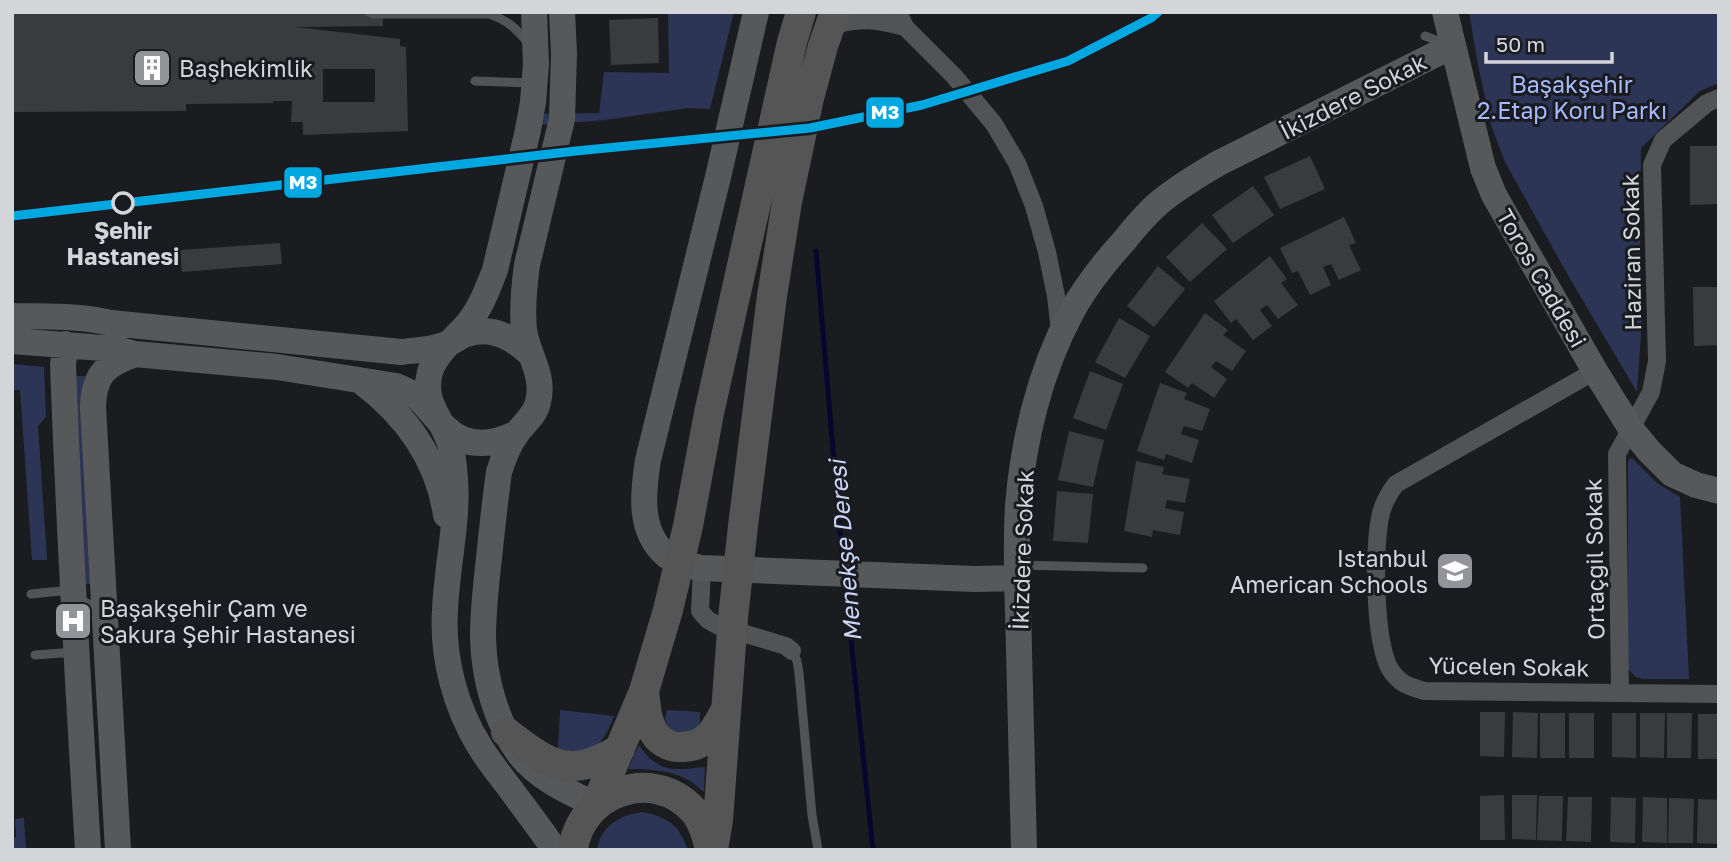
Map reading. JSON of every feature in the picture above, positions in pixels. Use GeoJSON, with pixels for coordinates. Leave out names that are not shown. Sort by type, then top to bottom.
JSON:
{"type":"FeatureCollection","features":[{"type":"Feature","properties":{"kind":"main road"},"geometry":{"type":"LineString","coordinates":[[711,850],[718,820],[741,540],[772,296],[787,202],[785,142],[792,42],[801,12]]}},
{"type":"Feature","properties":{"kind":"main road"},"geometry":{"type":"LineString","coordinates":[[596,805],[644,691],[668,610],[688,526],[709,413],[785,142],[809,97],[833,20]]}},
{"type":"Feature","properties":{"kind":"main road"},"geometry":{"type":"LineString","coordinates":[[644,691],[648,719],[655,736],[671,747],[692,748],[706,741],[716,729],[726,709]]}},
{"type":"Feature","properties":{"kind":"main road"},"geometry":{"type":"LineString","coordinates":[[506,733],[538,756],[557,765],[589,764],[620,749]]}},
{"type":"Feature","properties":{"kind":"main road"},"geometry":{"type":"LineString","coordinates":[[573,850],[583,820],[596,805],[614,793],[635,788],[656,789],[676,797],[693,810],[704,828],[711,850]]}},
{"type":"Feature","properties":{"kind":"street"},"geometry":{"type":"LineString","coordinates":[[450,547],[455,530],[457,499],[454,466],[449,440],[430,401],[428,385],[431,369],[438,355],[471,319],[487,292],[495,270],[528,130],[534,93],[534,12]]}},
{"type":"Feature","properties":{"kind":"street"},"geometry":{"type":"LineString","coordinates":[[12,341],[116,349],[135,354],[276,368],[396,386],[414,395],[447,430],[463,440],[482,444],[500,442],[517,433],[530,421],[538,405],[540,387],[524,329],[523,305],[527,265],[562,119],[562,12]]}},
{"type":"Feature","properties":{"kind":"street"},"geometry":{"type":"LineString","coordinates":[[756,12],[648,460],[643,488],[644,513],[653,538],[666,555],[686,565],[702,568],[966,579],[1018,572]]}},
{"type":"Feature","properties":{"kind":"street","name":"Toros Caddesi"},"geometry":{"type":"LineString","coordinates":[[1445,12],[1483,168],[1494,195],[1631,429],[1648,451],[1672,474],[1696,485],[1719,491]]}},
{"type":"Feature","properties":{"kind":"street"},"geometry":{"type":"LineString","coordinates":[[833,20],[901,20],[954,76],[994,124],[1017,163],[1034,206],[1047,252],[1061,334]]}},
{"type":"Feature","properties":{"kind":"street","name":"İkizdere Sokak"},"geometry":{"type":"LineString","coordinates":[[1024,850],[1018,505],[1023,467],[1042,385],[1061,334],[1073,311],[1107,261],[1158,204],[1182,185],[1217,164],[1452,46]]}},
{"type":"Feature","properties":{"kind":"street"},"geometry":{"type":"LineString","coordinates":[[534,93],[544,85],[554,90],[563,104]]}},
{"type":"Feature","properties":{"kind":"street","name":"Haziran Sokak"},"geometry":{"type":"LineString","coordinates":[[1631,429],[1651,392],[1657,361],[1652,165],[1663,141],[1707,103],[1719,98]]}},
{"type":"Feature","properties":{"kind":"street"},"geometry":{"type":"LineString","coordinates":[[21,315],[100,320],[401,352],[449,344],[465,335],[482,331],[500,334],[516,341],[529,353]]}},
{"type":"Feature","properties":{"kind":"street"},"geometry":{"type":"LineString","coordinates":[[65,344],[80,334],[111,323]]}},
{"type":"Feature","properties":{"kind":"street"},"geometry":{"type":"LineString","coordinates":[[65,344],[63,365],[70,554],[88,850]]}},
{"type":"Feature","properties":{"kind":"street"},"geometry":{"type":"LineString","coordinates":[[118,850],[93,392],[96,381],[105,370],[117,361],[135,354]]}},
{"type":"Feature","properties":{"kind":"street","name":"Yücelen Sokak"},"geometry":{"type":"LineString","coordinates":[[1595,371],[1396,484],[1387,495],[1381,513],[1376,570],[1378,621],[1383,655],[1391,671],[1404,685],[1425,691],[1719,694]]}},
{"type":"Feature","properties":{"kind":"street"},"geometry":{"type":"LineString","coordinates":[[360,381],[391,406],[420,443],[431,463],[443,496],[450,547],[444,630],[447,657],[458,700],[480,746],[555,850]]}},
{"type":"Feature","properties":{"kind":"street","name":"Ortaçgil Sokak"},"geometry":{"type":"LineString","coordinates":[[1620,693],[1617,454],[1631,429]]}},
{"type":"Feature","properties":{"kind":"street"},"geometry":{"type":"LineString","coordinates":[[517,433],[499,472],[483,626],[488,676],[506,733],[521,756],[538,772],[562,788],[596,805]]}},
{"type":"Feature","properties":{"kind":"street"},"geometry":{"type":"LineString","coordinates":[[966,579],[989,571],[999,563],[1009,551],[1017,531]]}},
{"type":"Feature","properties":{"kind":"street"},"geometry":{"type":"LineString","coordinates":[[702,568],[700,611],[708,620],[719,626],[786,646],[792,651]]}},
{"type":"Feature","properties":{"kind":"street"},"geometry":{"type":"LineString","coordinates":[[966,579],[988,584],[1002,594],[1018,619]]}},
{"type":"Feature","properties":{"kind":"lane"},"geometry":{"type":"LineString","coordinates":[[369,12],[489,14],[503,18],[516,28],[536,52]]}},
{"type":"Feature","properties":{"kind":"lane"},"geometry":{"type":"LineString","coordinates":[[1425,36],[1452,46]]}},
{"type":"Feature","properties":{"kind":"lane"},"geometry":{"type":"LineString","coordinates":[[475,81],[534,93]]}},
{"type":"Feature","properties":{"kind":"lane"},"geometry":{"type":"LineString","coordinates":[[1018,572],[1143,568]]}},
{"type":"Feature","properties":{"kind":"lane"},"geometry":{"type":"LineString","coordinates":[[31,594],[61,591],[74,595],[105,613]]}},
{"type":"Feature","properties":{"kind":"lane"},"geometry":{"type":"LineString","coordinates":[[792,651],[799,673],[812,815],[818,850]]}},
{"type":"Feature","properties":{"kind":"lane"},"geometry":{"type":"LineString","coordinates":[[35,655],[76,652]]}},
{"type":"Feature","properties":{"kind":"green space"},"geometry":{"type":"Polygon","coordinates":[[[668,12],[734,12],[710,109],[688,108],[605,120],[514,127],[521,114],[599,113],[604,72],[669,73],[668,12]]]}},
{"type":"Feature","properties":{"kind":"green space","name":"Başakşehir 2.Etap Koru Parkı"},"geometry":{"type":"Polygon","coordinates":[[[1469,12],[1719,12],[1719,83],[1700,91],[1641,148],[1642,320],[1637,392],[1505,162],[1491,125],[1469,12]]]}},
{"type":"Feature","properties":{"kind":"green space"},"geometry":{"type":"Polygon","coordinates":[[[12,364],[44,367],[46,417],[38,426],[47,560],[32,560],[20,390],[12,390],[12,364]]]}},
{"type":"Feature","properties":{"kind":"green space"},"geometry":{"type":"Polygon","coordinates":[[[74,376],[85,376],[82,389],[94,584],[85,584],[74,376]]]}},
{"type":"Feature","properties":{"kind":"green space"},"geometry":{"type":"Polygon","coordinates":[[[1632,458],[1657,483],[1680,497],[1689,679],[1643,679],[1636,677],[1628,669],[1628,463],[1632,458]]]}},
{"type":"Feature","properties":{"kind":"green space"},"geometry":{"type":"Polygon","coordinates":[[[560,710],[614,716],[605,735],[594,746],[579,751],[558,750],[560,710]]]}},
{"type":"Feature","properties":{"kind":"green space"},"geometry":{"type":"Polygon","coordinates":[[[667,710],[700,712],[698,728],[683,736],[669,729],[665,719],[667,710]]]}},
{"type":"Feature","properties":{"kind":"green space"},"geometry":{"type":"Polygon","coordinates":[[[639,745],[653,761],[667,768],[705,767],[704,792],[676,774],[628,769],[639,745]]]}},
{"type":"Feature","properties":{"kind":"green space"},"geometry":{"type":"Polygon","coordinates":[[[643,812],[672,824],[681,834],[688,850],[597,850],[603,834],[613,823],[643,812]]]}},
{"type":"Feature","properties":{"kind":"green space"},"geometry":{"type":"Polygon","coordinates":[[[24,818],[26,850],[12,850],[12,838],[16,837],[15,819],[24,818]]]}},
{"type":"Feature","properties":{"kind":"building"},"geometry":{"type":"Polygon","coordinates":[[[12,12],[383,12],[383,26],[296,27],[400,39],[400,46],[406,47],[408,131],[303,135],[303,122],[291,122],[292,101],[186,104],[186,111],[12,112],[12,12]],[[323,69],[323,102],[375,102],[375,69],[323,69]]]}},
{"type":"Feature","properties":{"kind":"building"},"geometry":{"type":"Polygon","coordinates":[[[658,18],[659,63],[611,65],[609,20],[658,18]]]}},
{"type":"Feature","properties":{"kind":"building"},"geometry":{"type":"Polygon","coordinates":[[[1690,146],[1719,146],[1719,204],[1690,205],[1690,146]]]}},
{"type":"Feature","properties":{"kind":"building"},"geometry":{"type":"Polygon","coordinates":[[[1310,156],[1325,189],[1280,209],[1264,177],[1310,156]]]}},
{"type":"Feature","properties":{"kind":"building"},"geometry":{"type":"Polygon","coordinates":[[[1253,186],[1274,215],[1233,243],[1212,215],[1253,186]]]}},
{"type":"Feature","properties":{"kind":"building"},"geometry":{"type":"Polygon","coordinates":[[[1344,217],[1356,243],[1349,245],[1361,270],[1339,280],[1331,264],[1323,267],[1331,285],[1310,295],[1298,271],[1292,273],[1280,248],[1344,217]]]}},
{"type":"Feature","properties":{"kind":"building"},"geometry":{"type":"Polygon","coordinates":[[[1202,223],[1227,249],[1190,282],[1166,257],[1202,223]]]}},
{"type":"Feature","properties":{"kind":"building"},"geometry":{"type":"Polygon","coordinates":[[[280,243],[282,264],[182,272],[180,250],[280,243]]]}},
{"type":"Feature","properties":{"kind":"building"},"geometry":{"type":"Polygon","coordinates":[[[1270,256],[1287,279],[1281,283],[1298,305],[1278,319],[1267,305],[1260,310],[1272,326],[1253,340],[1236,319],[1231,323],[1214,301],[1270,256]]]}},
{"type":"Feature","properties":{"kind":"building"},"geometry":{"type":"Polygon","coordinates":[[[1158,266],[1185,289],[1154,327],[1127,306],[1158,266]]]}},
{"type":"Feature","properties":{"kind":"building"},"geometry":{"type":"Polygon","coordinates":[[[1693,287],[1719,287],[1719,345],[1694,346],[1693,287]]]}},
{"type":"Feature","properties":{"kind":"building"},"geometry":{"type":"Polygon","coordinates":[[[1205,313],[1228,330],[1223,335],[1246,351],[1232,371],[1216,361],[1211,367],[1227,379],[1214,398],[1192,383],[1188,388],[1165,372],[1205,313]]]}},
{"type":"Feature","properties":{"kind":"building"},"geometry":{"type":"Polygon","coordinates":[[[1119,318],[1150,336],[1125,378],[1095,362],[1119,318]]]}},
{"type":"Feature","properties":{"kind":"building"},"geometry":{"type":"Polygon","coordinates":[[[1090,371],[1123,384],[1106,430],[1073,418],[1090,371]]]}},
{"type":"Feature","properties":{"kind":"building"},"geometry":{"type":"Polygon","coordinates":[[[1160,383],[1187,393],[1184,399],[1210,409],[1202,431],[1184,426],[1181,434],[1199,440],[1192,463],[1166,454],[1164,460],[1137,451],[1160,383]]]}},
{"type":"Feature","properties":{"kind":"building"},"geometry":{"type":"Polygon","coordinates":[[[1069,431],[1104,440],[1093,487],[1058,480],[1069,431]]]}},
{"type":"Feature","properties":{"kind":"building"},"geometry":{"type":"Polygon","coordinates":[[[1136,461],[1164,467],[1162,474],[1190,479],[1185,503],[1167,500],[1165,508],[1184,512],[1180,535],[1153,530],[1152,537],[1124,531],[1136,461]]]}},
{"type":"Feature","properties":{"kind":"building"},"geometry":{"type":"Polygon","coordinates":[[[1057,491],[1093,494],[1088,543],[1053,541],[1057,491]]]}},
{"type":"Feature","properties":{"kind":"building"},"geometry":{"type":"Polygon","coordinates":[[[1480,712],[1505,712],[1504,757],[1480,756],[1480,712]]]}},
{"type":"Feature","properties":{"kind":"building"},"geometry":{"type":"Polygon","coordinates":[[[1513,712],[1538,713],[1537,758],[1512,757],[1513,712]]]}},
{"type":"Feature","properties":{"kind":"building"},"geometry":{"type":"Polygon","coordinates":[[[1540,713],[1565,713],[1565,758],[1540,758],[1540,713]]]}},
{"type":"Feature","properties":{"kind":"building"},"geometry":{"type":"Polygon","coordinates":[[[1569,713],[1594,713],[1594,758],[1569,758],[1569,713]]]}},
{"type":"Feature","properties":{"kind":"building"},"geometry":{"type":"Polygon","coordinates":[[[1612,713],[1636,713],[1636,758],[1612,757],[1612,713]]]}},
{"type":"Feature","properties":{"kind":"building"},"geometry":{"type":"Polygon","coordinates":[[[1640,713],[1665,713],[1664,758],[1640,757],[1640,713]]]}},
{"type":"Feature","properties":{"kind":"building"},"geometry":{"type":"Polygon","coordinates":[[[1667,713],[1692,713],[1691,758],[1667,758],[1667,713]]]}},
{"type":"Feature","properties":{"kind":"building"},"geometry":{"type":"Polygon","coordinates":[[[1698,714],[1719,714],[1719,759],[1698,759],[1698,714]]]}},
{"type":"Feature","properties":{"kind":"building"},"geometry":{"type":"Polygon","coordinates":[[[1504,795],[1505,840],[1480,840],[1480,796],[1504,795]]]}},
{"type":"Feature","properties":{"kind":"building"},"geometry":{"type":"Polygon","coordinates":[[[1512,795],[1537,795],[1536,840],[1512,839],[1512,795]]]}},
{"type":"Feature","properties":{"kind":"building"},"geometry":{"type":"Polygon","coordinates":[[[1539,796],[1563,796],[1562,841],[1537,840],[1539,796]]]}},
{"type":"Feature","properties":{"kind":"building"},"geometry":{"type":"Polygon","coordinates":[[[1568,797],[1592,797],[1591,842],[1566,841],[1568,797]]]}},
{"type":"Feature","properties":{"kind":"building"},"geometry":{"type":"Polygon","coordinates":[[[1611,797],[1636,798],[1635,843],[1610,842],[1611,797]]]}},
{"type":"Feature","properties":{"kind":"building"},"geometry":{"type":"Polygon","coordinates":[[[1643,797],[1667,798],[1667,843],[1642,842],[1643,797]]]}},
{"type":"Feature","properties":{"kind":"building"},"geometry":{"type":"Polygon","coordinates":[[[1669,798],[1694,799],[1693,843],[1668,843],[1669,798]]]}},
{"type":"Feature","properties":{"kind":"building"},"geometry":{"type":"Polygon","coordinates":[[[1698,799],[1719,800],[1719,844],[1697,843],[1698,799]]]}},
{"type":"Feature","properties":{"kind":"waterway","name":"Menekşe Deresi"},"geometry":{"type":"LineString","coordinates":[[816,251],[843,566]]}},
{"type":"Feature","properties":{"kind":"waterway","name":"Menekşe Deresi"},"geometry":{"type":"LineString","coordinates":[[845,582],[873,850]]}},
{"type":"Feature","properties":{"kind":"transit line","name":"M3"},"geometry":{"type":"LineString","coordinates":[[12,216],[576,151],[810,128],[922,105],[1068,61],[1158,12]]}},
{"type":"Feature","properties":{"kind":"place","name":"Başhekimlik"},"geometry":{"type":"Point","coordinates":[152,68]}},
{"type":"Feature","properties":{"kind":"place","name":"Şehir Hastanesi"},"geometry":{"type":"Point","coordinates":[123,203]}},
{"type":"Feature","properties":{"kind":"place","name":"Istanbul American Schools"},"geometry":{"type":"Point","coordinates":[1455,571]}},
{"type":"Feature","properties":{"kind":"place","name":"Başakşehir Çam ve Sakura Şehir Hastanesi"},"geometry":{"type":"Point","coordinates":[73,621]}}]}
